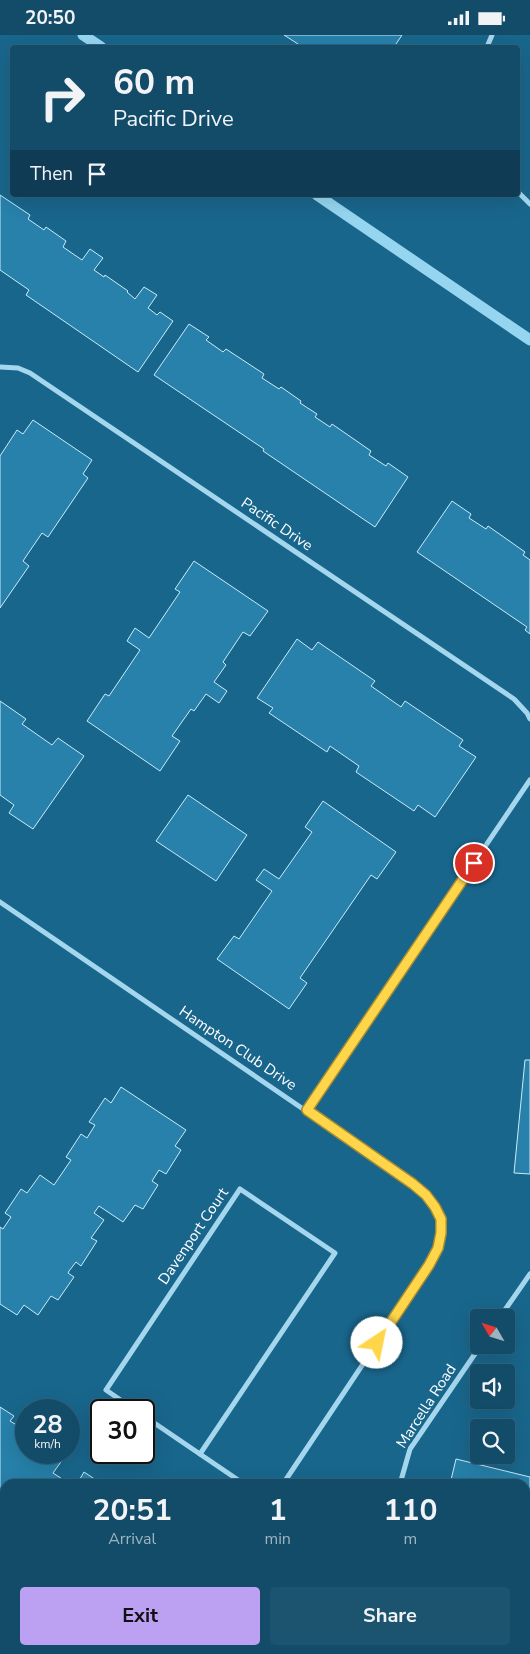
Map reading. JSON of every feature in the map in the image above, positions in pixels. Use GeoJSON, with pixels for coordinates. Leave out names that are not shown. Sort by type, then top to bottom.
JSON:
{"type":"FeatureCollection","features":[{"type":"Feature","properties":{"kind":"street"},"geometry":{"type":"LineString","coordinates":[[520,194],[530,203]]}},
{"type":"Feature","properties":{"kind":"street","name":"Pacific Drive"},"geometry":{"type":"LineString","coordinates":[[0,367],[18,368],[30,373],[514,699],[521,705],[530,719]]}},
{"type":"Feature","properties":{"kind":"street"},"geometry":{"type":"LineString","coordinates":[[307,1110],[530,780]]}},
{"type":"Feature","properties":{"kind":"street","name":"Hampton Club Drive"},"geometry":{"type":"LineString","coordinates":[[0,902],[413,1184],[426,1195],[441,1219],[438,1248],[429,1265],[286,1479]]}},
{"type":"Feature","properties":{"kind":"street","name":"Davenport Court"},"geometry":{"type":"LineString","coordinates":[[119,1399],[106,1390],[240,1189],[335,1253],[200,1454]]}},
{"type":"Feature","properties":{"kind":"street"},"geometry":{"type":"LineString","coordinates":[[505,1309],[530,1273]]}},
{"type":"Feature","properties":{"kind":"street","name":"Marcella Road"},"geometry":{"type":"LineString","coordinates":[[401,1479],[410,1449],[475,1354]]}},
{"type":"Feature","properties":{"kind":"street"},"geometry":{"type":"LineString","coordinates":[[155,1423],[237,1479]]}},
{"type":"Feature","properties":{"kind":"building"},"geometry":{"type":"Polygon","coordinates":[[[284,35],[402,35],[395,45],[298,44],[284,35]]]}},
{"type":"Feature","properties":{"kind":"building"},"geometry":{"type":"Polygon","coordinates":[[[0,195],[30,215],[28,219],[44,230],[46,227],[66,241],[63,247],[82,260],[90,249],[103,258],[94,270],[104,277],[105,275],[128,291],[135,299],[144,287],[157,295],[148,308],[157,315],[160,312],[173,321],[138,372],[26,295],[29,290],[0,270],[0,195]]]}},
{"type":"Feature","properties":{"kind":"building"},"geometry":{"type":"Polygon","coordinates":[[[189,324],[209,337],[206,340],[223,352],[226,349],[264,374],[262,378],[279,389],[281,387],[301,401],[300,403],[317,414],[315,417],[330,427],[332,424],[371,451],[369,455],[386,466],[388,463],[408,477],[375,527],[154,375],[189,324]]]}},
{"type":"Feature","properties":{"kind":"building"},"geometry":{"type":"Polygon","coordinates":[[[33,420],[92,460],[83,474],[88,478],[48,537],[42,533],[23,561],[29,566],[0,608],[0,456],[17,430],[23,434],[33,420]]]}},
{"type":"Feature","properties":{"kind":"building"},"geometry":{"type":"Polygon","coordinates":[[[452,501],[471,514],[469,518],[486,529],[488,526],[525,552],[523,555],[530,560],[530,634],[525,630],[527,627],[417,552],[452,501]]]}},
{"type":"Feature","properties":{"kind":"building"},"geometry":{"type":"Polygon","coordinates":[[[194,561],[268,611],[250,636],[243,632],[223,662],[226,665],[214,682],[227,691],[219,703],[206,694],[194,711],[191,709],[172,736],[180,741],[160,771],[87,721],[105,694],[109,696],[140,650],[127,641],[135,628],[149,638],[180,592],[175,589],[194,561]]]}},
{"type":"Feature","properties":{"kind":"building"},"geometry":{"type":"Polygon","coordinates":[[[297,639],[312,650],[318,642],[375,681],[371,686],[401,707],[405,701],[463,740],[459,746],[476,757],[435,817],[418,805],[414,811],[356,772],[359,766],[330,746],[327,752],[269,713],[273,708],[257,698],[297,639]]]}},
{"type":"Feature","properties":{"kind":"building"},"geometry":{"type":"Polygon","coordinates":[[[0,701],[26,719],[22,724],[52,745],[58,738],[84,756],[33,829],[9,813],[14,805],[0,795],[0,701]]]}},
{"type":"Feature","properties":{"kind":"building"},"geometry":{"type":"Polygon","coordinates":[[[188,795],[247,835],[216,881],[156,841],[188,795]]]}},
{"type":"Feature","properties":{"kind":"building"},"geometry":{"type":"Polygon","coordinates":[[[323,801],[396,852],[377,879],[371,875],[300,978],[307,983],[289,1009],[217,959],[234,936],[239,939],[272,891],[256,880],[264,869],[279,879],[312,832],[305,827],[323,801]]]}},
{"type":"Feature","properties":{"kind":"building"},"geometry":{"type":"Polygon","coordinates":[[[525,1060],[530,1060],[530,1174],[514,1173],[525,1060]]]}},
{"type":"Feature","properties":{"kind":"building"},"geometry":{"type":"Polygon","coordinates":[[[121,1087],[186,1130],[175,1146],[181,1150],[166,1174],[159,1170],[152,1181],[158,1185],[143,1209],[135,1205],[123,1222],[99,1206],[94,1213],[104,1220],[91,1238],[97,1241],[81,1266],[76,1262],[69,1271],[68,1273],[74,1277],[58,1300],[51,1296],[38,1315],[24,1305],[17,1315],[0,1304],[0,1227],[3,1229],[11,1217],[5,1213],[21,1189],[27,1193],[40,1175],[54,1185],[71,1160],[66,1157],[81,1134],[87,1138],[95,1125],[89,1122],[105,1098],[111,1103],[121,1087]]]}},
{"type":"Feature","properties":{"kind":"building"},"geometry":{"type":"Polygon","coordinates":[[[0,1407],[14,1416],[10,1421],[15,1424],[15,1464],[59,1464],[53,1473],[62,1479],[0,1479],[0,1407]]]}},
{"type":"Feature","properties":{"kind":"building"},"geometry":{"type":"Polygon","coordinates":[[[456,1459],[470,1462],[470,1464],[530,1477],[530,1479],[451,1479],[456,1459]]]}},
{"type":"Feature","properties":{"kind":"building"},"geometry":{"type":"Polygon","coordinates":[[[84,1472],[94,1479],[80,1479],[84,1472]]]}},
{"type":"Feature","properties":{"kind":"waterway"},"geometry":{"type":"LineString","coordinates":[[83,35],[98,45]]}},
{"type":"Feature","properties":{"kind":"waterway"},"geometry":{"type":"LineString","coordinates":[[320,197],[530,340]]}},
{"type":"Feature","properties":{"kind":"route"},"geometry":{"type":"LineString","coordinates":[[377,1343],[429,1265],[438,1248],[441,1219],[426,1195],[413,1184],[307,1110],[474,863]]}}]}
